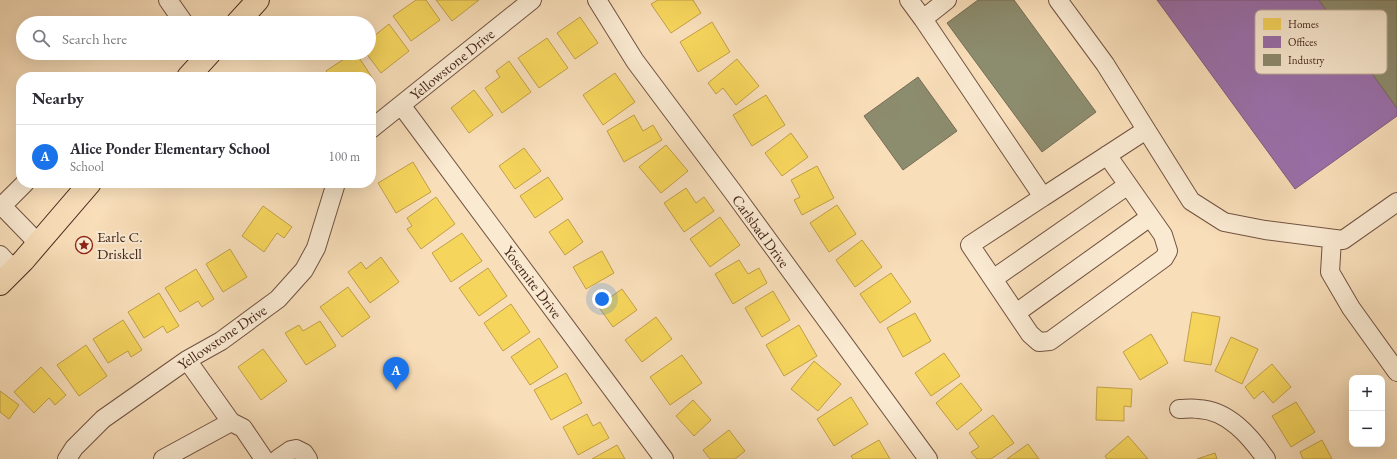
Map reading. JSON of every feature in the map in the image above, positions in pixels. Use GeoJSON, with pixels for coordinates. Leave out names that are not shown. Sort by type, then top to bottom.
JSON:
{"type":"FeatureCollection","features":[{"type":"Feature","properties":{"kind":"main road"},"geometry":{"type":"LineString","coordinates":[[243,16],[258,0]]}},
{"type":"Feature","properties":{"kind":"main road"},"geometry":{"type":"LineString","coordinates":[[193,72],[204,60]]}},
{"type":"Feature","properties":{"kind":"main road"},"geometry":{"type":"LineString","coordinates":[[5,270],[38,243],[81,188]]}},
{"type":"Feature","properties":{"kind":"street"},"geometry":{"type":"LineString","coordinates":[[168,0],[179,16]]}},
{"type":"Feature","properties":{"kind":"street","name":"Yellowstone Drive"},"geometry":{"type":"LineString","coordinates":[[376,125],[532,0]]}},
{"type":"Feature","properties":{"kind":"street","name":"Carlsbad Drive"},"geometry":{"type":"LineString","coordinates":[[597,0],[635,61],[928,459]]}},
{"type":"Feature","properties":{"kind":"street"},"geometry":{"type":"LineString","coordinates":[[909,0],[1043,197]]}},
{"type":"Feature","properties":{"kind":"street"},"geometry":{"type":"LineString","coordinates":[[923,20],[947,0]]}},
{"type":"Feature","properties":{"kind":"street"},"geometry":{"type":"LineString","coordinates":[[1058,0],[1105,64],[1191,201],[1224,222],[1265,230],[1343,240],[1397,202]]}},
{"type":"Feature","properties":{"kind":"street","name":"Yosemite Drive"},"geometry":{"type":"LineString","coordinates":[[401,105],[664,459]]}},
{"type":"Feature","properties":{"kind":"street"},"geometry":{"type":"LineString","coordinates":[[1107,155],[1163,236],[1168,250],[1164,258],[1050,341],[1039,342],[1030,334],[970,245],[1107,155],[1146,130]]}},
{"type":"Feature","properties":{"kind":"street"},"geometry":{"type":"LineString","coordinates":[[993,279],[1128,185]]}},
{"type":"Feature","properties":{"kind":"street"},"geometry":{"type":"LineString","coordinates":[[21,188],[1,207],[38,243]]}},
{"type":"Feature","properties":{"kind":"street","name":"Yellowstone Drive"},"geometry":{"type":"LineString","coordinates":[[67,459],[74,448],[103,419],[187,360],[221,341],[278,298],[304,270],[316,248],[334,188]]}},
{"type":"Feature","properties":{"kind":"street"},"geometry":{"type":"LineString","coordinates":[[1016,313],[1150,217]]}},
{"type":"Feature","properties":{"kind":"street"},"geometry":{"type":"LineString","coordinates":[[1332,239],[1330,272],[1350,308],[1397,372]]}},
{"type":"Feature","properties":{"kind":"street"},"geometry":{"type":"LineString","coordinates":[[187,360],[231,422],[243,428],[264,459]]}},
{"type":"Feature","properties":{"kind":"street"},"geometry":{"type":"LineString","coordinates":[[1179,409],[1199,409],[1216,413],[1232,421],[1258,448],[1266,459]]}},
{"type":"Feature","properties":{"kind":"street"},"geometry":{"type":"LineString","coordinates":[[163,459],[231,422]]}},
{"type":"Feature","properties":{"kind":"street"},"geometry":{"type":"LineString","coordinates":[[278,459],[291,450],[296,449],[304,453],[308,459]]}},
{"type":"Feature","properties":{"kind":"building: Homes"},"geometry":{"type":"Polygon","coordinates":[[[416,0],[426,0],[440,20],[411,41],[393,16],[416,0]]]}},
{"type":"Feature","properties":{"kind":"building: Homes"},"geometry":{"type":"Polygon","coordinates":[[[436,0],[479,0],[452,21],[436,0]]]}},
{"type":"Feature","properties":{"kind":"building: Homes"},"geometry":{"type":"Polygon","coordinates":[[[658,0],[693,0],[701,13],[671,33],[651,4],[658,0]]]}},
{"type":"Feature","properties":{"kind":"building: Homes"},"geometry":{"type":"Polygon","coordinates":[[[580,17],[598,43],[575,59],[557,33],[580,17]]]}},
{"type":"Feature","properties":{"kind":"building: Homes"},"geometry":{"type":"Polygon","coordinates":[[[712,22],[730,52],[698,72],[680,42],[712,22]]]}},
{"type":"Feature","properties":{"kind":"building: Homes"},"geometry":{"type":"Polygon","coordinates":[[[389,24],[409,51],[381,73],[371,60],[376,60],[376,34],[389,24]]]}},
{"type":"Feature","properties":{"kind":"building: Homes"},"geometry":{"type":"Polygon","coordinates":[[[547,38],[568,68],[539,88],[518,58],[547,38]]]}},
{"type":"Feature","properties":{"kind":"building: Homes"},"geometry":{"type":"Polygon","coordinates":[[[737,59],[759,86],[736,105],[723,88],[716,94],[708,83],[737,59]]]}},
{"type":"Feature","properties":{"kind":"building: Homes"},"geometry":{"type":"Polygon","coordinates":[[[342,60],[361,60],[368,72],[327,72],[342,60]]]}},
{"type":"Feature","properties":{"kind":"building: Homes"},"geometry":{"type":"Polygon","coordinates":[[[509,61],[531,92],[502,113],[485,88],[500,77],[496,71],[509,61]]]}},
{"type":"Feature","properties":{"kind":"building: Homes"},"geometry":{"type":"Polygon","coordinates":[[[615,73],[635,102],[603,125],[583,95],[615,73]]]}},
{"type":"Feature","properties":{"kind":"building: Homes"},"geometry":{"type":"Polygon","coordinates":[[[474,90],[493,115],[469,133],[451,108],[474,90]]]}},
{"type":"Feature","properties":{"kind":"building: Homes"},"geometry":{"type":"Polygon","coordinates":[[[766,95],[785,125],[752,146],[733,115],[766,95]]]}},
{"type":"Feature","properties":{"kind":"building: Homes"},"geometry":{"type":"Polygon","coordinates":[[[634,115],[643,131],[653,125],[662,140],[624,162],[607,131],[634,115]]]}},
{"type":"Feature","properties":{"kind":"building: Homes"},"geometry":{"type":"Polygon","coordinates":[[[791,133],[808,157],[782,176],[765,153],[791,133]]]}},
{"type":"Feature","properties":{"kind":"building: Homes"},"geometry":{"type":"Polygon","coordinates":[[[666,145],[688,171],[661,193],[639,167],[666,145]]]}},
{"type":"Feature","properties":{"kind":"building: Homes"},"geometry":{"type":"Polygon","coordinates":[[[524,148],[541,171],[515,189],[499,166],[524,148]]]}},
{"type":"Feature","properties":{"kind":"building: Homes"},"geometry":{"type":"Polygon","coordinates":[[[413,162],[431,192],[396,213],[378,183],[413,162]]]}},
{"type":"Feature","properties":{"kind":"building: Homes"},"geometry":{"type":"Polygon","coordinates":[[[817,166],[834,198],[802,215],[794,200],[800,197],[791,180],[817,166]]]}},
{"type":"Feature","properties":{"kind":"building: Homes"},"geometry":{"type":"Polygon","coordinates":[[[548,177],[563,199],[535,218],[520,196],[548,177]]]}},
{"type":"Feature","properties":{"kind":"building: Homes"},"geometry":{"type":"Polygon","coordinates":[[[686,188],[696,203],[704,197],[714,211],[684,232],[664,203],[686,188]]]}},
{"type":"Feature","properties":{"kind":"building: Homes"},"geometry":{"type":"Polygon","coordinates":[[[436,197],[455,224],[421,249],[407,229],[412,226],[407,218],[436,197]]]}},
{"type":"Feature","properties":{"kind":"building: Homes"},"geometry":{"type":"Polygon","coordinates":[[[837,205],[856,234],[829,252],[810,223],[837,205]]]}},
{"type":"Feature","properties":{"kind":"building: Homes"},"geometry":{"type":"Polygon","coordinates":[[[263,206],[292,227],[284,238],[277,233],[264,252],[242,236],[263,206]]]}},
{"type":"Feature","properties":{"kind":"building: Homes"},"geometry":{"type":"Polygon","coordinates":[[[720,217],[740,245],[710,267],[690,239],[720,217]]]}},
{"type":"Feature","properties":{"kind":"building: Homes"},"geometry":{"type":"Polygon","coordinates":[[[568,219],[583,242],[565,255],[549,232],[568,219]]]}},
{"type":"Feature","properties":{"kind":"building: Homes"},"geometry":{"type":"Polygon","coordinates":[[[462,233],[482,261],[451,282],[432,253],[462,233]]]}},
{"type":"Feature","properties":{"kind":"building: Homes"},"geometry":{"type":"Polygon","coordinates":[[[862,240],[882,267],[855,287],[836,260],[862,240]]]}},
{"type":"Feature","properties":{"kind":"building: Homes"},"geometry":{"type":"Polygon","coordinates":[[[230,249],[247,277],[223,292],[206,264],[230,249]]]}},
{"type":"Feature","properties":{"kind":"building: Homes"},"geometry":{"type":"Polygon","coordinates":[[[602,251],[614,273],[586,289],[573,267],[602,251]]]}},
{"type":"Feature","properties":{"kind":"building: Homes"},"geometry":{"type":"Polygon","coordinates":[[[381,257],[399,282],[370,303],[348,272],[361,262],[366,269],[381,257]]]}},
{"type":"Feature","properties":{"kind":"building: Homes"},"geometry":{"type":"Polygon","coordinates":[[[739,260],[748,274],[759,268],[767,283],[733,304],[715,274],[739,260]]]}},
{"type":"Feature","properties":{"kind":"building: Homes"},"geometry":{"type":"Polygon","coordinates":[[[488,268],[507,296],[479,316],[459,288],[488,268]]]}},
{"type":"Feature","properties":{"kind":"building: Homes"},"geometry":{"type":"Polygon","coordinates":[[[196,269],[214,299],[202,307],[198,301],[180,312],[165,288],[196,269]]]}},
{"type":"Feature","properties":{"kind":"building: Homes"},"geometry":{"type":"Polygon","coordinates":[[[891,273],[911,302],[880,323],[860,294],[891,273]]]}},
{"type":"Feature","properties":{"kind":"building: Homes"},"geometry":{"type":"Polygon","coordinates":[[[348,287],[370,317],[342,337],[320,307],[348,287]]]}},
{"type":"Feature","properties":{"kind":"building: Homes"},"geometry":{"type":"Polygon","coordinates":[[[622,289],[637,310],[613,327],[598,306],[622,289]]]}},
{"type":"Feature","properties":{"kind":"building: Homes"},"geometry":{"type":"Polygon","coordinates":[[[773,291],[790,320],[762,337],[745,308],[773,291]]]}},
{"type":"Feature","properties":{"kind":"building: Homes"},"geometry":{"type":"Polygon","coordinates":[[[159,293],[179,326],[167,333],[163,326],[144,338],[128,312],[159,293]]]}},
{"type":"Feature","properties":{"kind":"building: Homes"},"geometry":{"type":"Polygon","coordinates":[[[511,304],[530,332],[503,351],[484,323],[511,304]]]}},
{"type":"Feature","properties":{"kind":"building: Homes"},"geometry":{"type":"Polygon","coordinates":[[[1192,312],[1220,317],[1211,365],[1184,361],[1192,312]]]}},
{"type":"Feature","properties":{"kind":"building: Homes"},"geometry":{"type":"Polygon","coordinates":[[[915,313],[931,341],[903,357],[887,328],[915,313]]]}},
{"type":"Feature","properties":{"kind":"building: Homes"},"geometry":{"type":"Polygon","coordinates":[[[656,317],[672,339],[642,362],[625,340],[656,317]]]}},
{"type":"Feature","properties":{"kind":"building: Homes"},"geometry":{"type":"Polygon","coordinates":[[[123,320],[142,350],[131,357],[128,351],[108,363],[93,339],[123,320]]]}},
{"type":"Feature","properties":{"kind":"building: Homes"},"geometry":{"type":"Polygon","coordinates":[[[320,321],[336,346],[306,365],[285,333],[299,325],[303,331],[320,321]]]}},
{"type":"Feature","properties":{"kind":"building: Homes"},"geometry":{"type":"Polygon","coordinates":[[[799,325],[817,356],[784,376],[766,345],[799,325]]]}},
{"type":"Feature","properties":{"kind":"building: Homes"},"geometry":{"type":"Polygon","coordinates":[[[1151,334],[1168,363],[1140,380],[1123,352],[1151,334]]]}},
{"type":"Feature","properties":{"kind":"building: Homes"},"geometry":{"type":"Polygon","coordinates":[[[1231,337],[1258,349],[1242,384],[1215,371],[1231,337]]]}},
{"type":"Feature","properties":{"kind":"building: Homes"},"geometry":{"type":"Polygon","coordinates":[[[539,338],[558,367],[530,385],[511,357],[539,338]]]}},
{"type":"Feature","properties":{"kind":"building: Homes"},"geometry":{"type":"Polygon","coordinates":[[[86,345],[107,376],[79,396],[57,365],[86,345]]]}},
{"type":"Feature","properties":{"kind":"building: Homes"},"geometry":{"type":"Polygon","coordinates":[[[263,349],[287,381],[261,400],[238,367],[263,349]]]}},
{"type":"Feature","properties":{"kind":"building: Homes"},"geometry":{"type":"Polygon","coordinates":[[[944,353],[960,376],[931,396],[915,373],[944,353]]]}},
{"type":"Feature","properties":{"kind":"building: Homes"},"geometry":{"type":"Polygon","coordinates":[[[682,355],[702,383],[670,405],[650,377],[682,355]]]}},
{"type":"Feature","properties":{"kind":"building: Homes"},"geometry":{"type":"Polygon","coordinates":[[[814,361],[841,384],[818,411],[791,389],[814,361]]]}},
{"type":"Feature","properties":{"kind":"building: Homes"},"geometry":{"type":"Polygon","coordinates":[[[1272,364],[1291,387],[1273,403],[1263,391],[1254,399],[1245,387],[1272,364]]]}},
{"type":"Feature","properties":{"kind":"building: Homes"},"geometry":{"type":"Polygon","coordinates":[[[41,367],[66,395],[55,405],[49,398],[34,413],[14,392],[41,367]]]}},
{"type":"Feature","properties":{"kind":"building: Homes"},"geometry":{"type":"Polygon","coordinates":[[[566,373],[582,403],[551,420],[534,390],[566,373]]]}},
{"type":"Feature","properties":{"kind":"building: Homes"},"geometry":{"type":"Polygon","coordinates":[[[961,383],[982,410],[957,430],[936,403],[961,383]]]}},
{"type":"Feature","properties":{"kind":"building: Homes"},"geometry":{"type":"Polygon","coordinates":[[[1097,387],[1132,389],[1131,407],[1124,406],[1124,421],[1096,420],[1097,387]]]}},
{"type":"Feature","properties":{"kind":"building: Homes"},"geometry":{"type":"Polygon","coordinates":[[[0,391],[19,405],[9,419],[0,412],[0,391]]]}},
{"type":"Feature","properties":{"kind":"building: Homes"},"geometry":{"type":"Polygon","coordinates":[[[851,397],[868,424],[834,446],[817,419],[851,397]]]}},
{"type":"Feature","properties":{"kind":"building: Homes"},"geometry":{"type":"Polygon","coordinates":[[[693,400],[711,420],[694,436],[676,416],[693,400]]]}},
{"type":"Feature","properties":{"kind":"building: Homes"},"geometry":{"type":"Polygon","coordinates":[[[1296,402],[1315,432],[1291,447],[1272,416],[1296,402]]]}},
{"type":"Feature","properties":{"kind":"building: Homes"},"geometry":{"type":"Polygon","coordinates":[[[587,414],[593,426],[600,422],[609,438],[578,455],[563,427],[587,414]]]}},
{"type":"Feature","properties":{"kind":"building: Homes"},"geometry":{"type":"Polygon","coordinates":[[[993,415],[1014,443],[991,459],[977,459],[971,452],[979,447],[969,433],[993,415]]]}},
{"type":"Feature","properties":{"kind":"building: Homes"},"geometry":{"type":"Polygon","coordinates":[[[729,430],[745,451],[735,459],[710,459],[703,450],[729,430]]]}},
{"type":"Feature","properties":{"kind":"building: Homes"},"geometry":{"type":"Polygon","coordinates":[[[1128,436],[1148,459],[1107,459],[1105,456],[1128,436]]]}},
{"type":"Feature","properties":{"kind":"building: Homes"},"geometry":{"type":"Polygon","coordinates":[[[879,440],[890,459],[853,459],[851,456],[879,440]]]}},
{"type":"Feature","properties":{"kind":"building: Homes"},"geometry":{"type":"Polygon","coordinates":[[[1322,440],[1332,459],[1303,459],[1300,452],[1322,440]]]}},
{"type":"Feature","properties":{"kind":"building: Homes"},"geometry":{"type":"Polygon","coordinates":[[[1028,444],[1039,459],[1007,459],[1028,444]]]}},
{"type":"Feature","properties":{"kind":"building: Homes"},"geometry":{"type":"Polygon","coordinates":[[[617,445],[625,459],[592,459],[617,445]]]}},
{"type":"Feature","properties":{"kind":"building: Homes"},"geometry":{"type":"Polygon","coordinates":[[[1215,453],[1217,459],[1197,459],[1215,453]]]}},
{"type":"Feature","properties":{"kind":"building: Offices"},"geometry":{"type":"Polygon","coordinates":[[[1157,0],[1319,0],[1326,10],[1255,10],[1255,74],[1372,74],[1397,108],[1397,116],[1295,189],[1157,0]]]}},
{"type":"Feature","properties":{"kind":"building: Industry"},"geometry":{"type":"Polygon","coordinates":[[[978,0],[1014,0],[1096,112],[1042,152],[947,23],[978,0]]]}},
{"type":"Feature","properties":{"kind":"building: Industry"},"geometry":{"type":"Polygon","coordinates":[[[1319,0],[1397,0],[1397,108],[1372,74],[1387,74],[1387,10],[1326,10],[1319,0]]]}},
{"type":"Feature","properties":{"kind":"building: Industry"},"geometry":{"type":"Polygon","coordinates":[[[918,77],[957,131],[903,170],[864,116],[918,77]]]}},
{"type":"Feature","properties":{"kind":"place","name":"Earle C. Driskell"},"geometry":{"type":"Point","coordinates":[84,245]}},
{"type":"Feature","properties":{"kind":"place","name":"Alice Ponder Elementary School"},"geometry":{"type":"Point","coordinates":[396,390]}}]}
